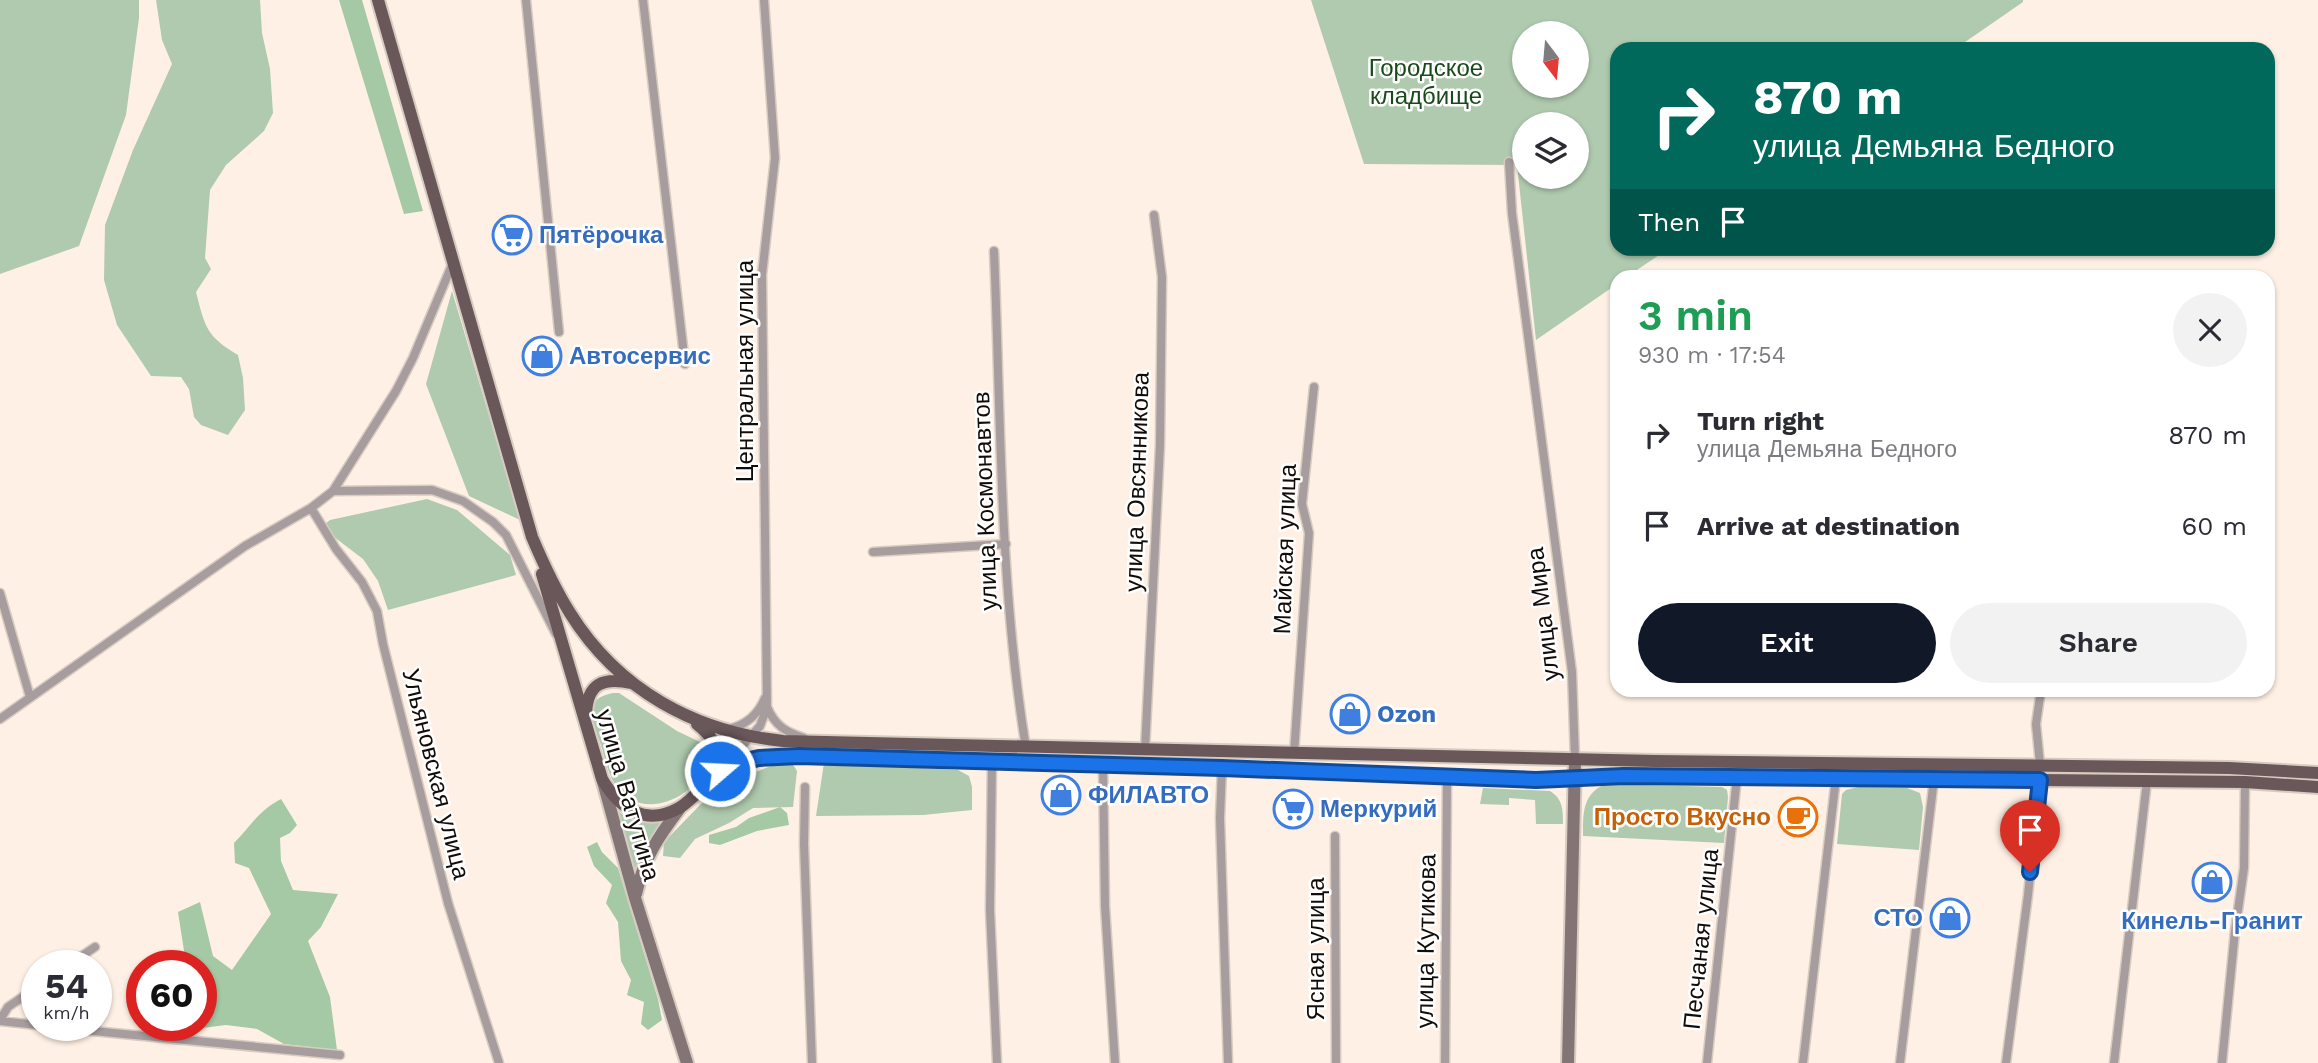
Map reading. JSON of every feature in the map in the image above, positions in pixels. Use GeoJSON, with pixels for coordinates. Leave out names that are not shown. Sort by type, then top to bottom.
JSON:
{"type":"FeatureCollection","features":[{"type":"Feature","properties":{"kind":"main road"},"geometry":{"type":"LineString","coordinates":[[378,0],[532,537],[570,613],[607,660],[656,700],[691,719],[751,738],[783,741],[1294,754],[2040,764],[2229,768],[2318,773]]}},
{"type":"Feature","properties":{"kind":"main road","name":"улица Ватутина"},"geometry":{"type":"LineString","coordinates":[[532,537],[635,898],[687,1063]]}},
{"type":"Feature","properties":{"kind":"main road"},"geometry":{"type":"LineString","coordinates":[[586,722],[587,704],[598,685],[604,680],[615,679],[632,683]]}},
{"type":"Feature","properties":{"kind":"main road"},"geometry":{"type":"LineString","coordinates":[[691,719],[715,742],[720,757],[720,771]]}},
{"type":"Feature","properties":{"kind":"main road"},"geometry":{"type":"LineString","coordinates":[[635,898],[640,873],[650,850],[680,808],[720,771],[737,763],[778,756],[1103,764],[1447,778],[1575,779],[1624,776],[2245,782],[2318,787]]}},
{"type":"Feature","properties":{"kind":"main road","name":"улица Мира"},"geometry":{"type":"LineString","coordinates":[[1568,1063],[1575,759]]}},
{"type":"Feature","properties":{"kind":"main road"},"geometry":{"type":"LineString","coordinates":[[602,779],[620,804],[636,813],[657,815],[680,808]]}},
{"type":"Feature","properties":{"kind":"street"},"geometry":{"type":"LineString","coordinates":[[526,0],[559,332]]}},
{"type":"Feature","properties":{"kind":"street"},"geometry":{"type":"LineString","coordinates":[[643,0],[685,364]]}},
{"type":"Feature","properties":{"kind":"street","name":"Центральная улица"},"geometry":{"type":"LineString","coordinates":[[720,771],[760,726],[767,707],[762,275],[775,158],[764,0]]}},
{"type":"Feature","properties":{"kind":"street","name":"улица Мира"},"geometry":{"type":"LineString","coordinates":[[1509,162],[1512,213],[1572,671],[1575,759]]}},
{"type":"Feature","properties":{"kind":"street","name":"улица Овсянникова"},"geometry":{"type":"LineString","coordinates":[[1145,750],[1160,445],[1162,276],[1154,215]]}},
{"type":"Feature","properties":{"kind":"street","name":"улица Космонавтов"},"geometry":{"type":"LineString","coordinates":[[994,251],[1006,544],[1015,681],[1026,748]]}},
{"type":"Feature","properties":{"kind":"street"},"geometry":{"type":"LineString","coordinates":[[0,719],[245,546],[311,508],[333,491],[396,391],[413,358],[452,265]]}},
{"type":"Feature","properties":{"kind":"street","name":"Майская улица"},"geometry":{"type":"LineString","coordinates":[[1294,754],[1309,533],[1302,504],[1314,387]]}},
{"type":"Feature","properties":{"kind":"street"},"geometry":{"type":"LineString","coordinates":[[333,491],[432,490],[463,501],[493,522],[506,535],[544,615],[564,648]]}},
{"type":"Feature","properties":{"kind":"street","name":"Ульяновская улица"},"geometry":{"type":"LineString","coordinates":[[311,508],[336,548],[362,582],[377,611],[448,903],[499,1063]]}},
{"type":"Feature","properties":{"kind":"street"},"geometry":{"type":"LineString","coordinates":[[873,552],[1006,544]]}},
{"type":"Feature","properties":{"kind":"street"},"geometry":{"type":"LineString","coordinates":[[0,593],[30,697]]}},
{"type":"Feature","properties":{"kind":"street"},"geometry":{"type":"LineString","coordinates":[[725,730],[745,724],[754,716],[767,692]]}},
{"type":"Feature","properties":{"kind":"street"},"geometry":{"type":"LineString","coordinates":[[2040,697],[2036,724],[2040,764]]}},
{"type":"Feature","properties":{"kind":"street"},"geometry":{"type":"LineString","coordinates":[[767,707],[777,724],[786,732],[813,741]]}},
{"type":"Feature","properties":{"kind":"street"},"geometry":{"type":"LineString","coordinates":[[992,761],[990,910],[997,1063]]}},
{"type":"Feature","properties":{"kind":"street"},"geometry":{"type":"LineString","coordinates":[[1103,764],[1105,906],[1115,1063]]}},
{"type":"Feature","properties":{"kind":"street"},"geometry":{"type":"LineString","coordinates":[[1222,768],[1220,818],[1228,1063]]}},
{"type":"Feature","properties":{"kind":"street","name":"Песчаная улица"},"geometry":{"type":"LineString","coordinates":[[1707,1063],[1737,777]]}},
{"type":"Feature","properties":{"kind":"street","name":"улица Кутикова"},"geometry":{"type":"LineString","coordinates":[[1445,1063],[1447,778]]}},
{"type":"Feature","properties":{"kind":"street"},"geometry":{"type":"LineString","coordinates":[[1803,1063],[1836,778]]}},
{"type":"Feature","properties":{"kind":"street"},"geometry":{"type":"LineString","coordinates":[[1900,1063],[1934,779]]}},
{"type":"Feature","properties":{"kind":"street"},"geometry":{"type":"LineString","coordinates":[[2006,1063],[2040,780]]}},
{"type":"Feature","properties":{"kind":"street"},"geometry":{"type":"LineString","coordinates":[[2113,1063],[2147,781]]}},
{"type":"Feature","properties":{"kind":"street"},"geometry":{"type":"LineString","coordinates":[[2222,1063],[2244,868],[2245,782]]}},
{"type":"Feature","properties":{"kind":"street"},"geometry":{"type":"LineString","coordinates":[[805,787],[804,844],[812,1063]]}},
{"type":"Feature","properties":{"kind":"street","name":"Ясная улица"},"geometry":{"type":"LineString","coordinates":[[1335,836],[1336,1063]]}},
{"type":"Feature","properties":{"kind":"street"},"geometry":{"type":"LineString","coordinates":[[91,950],[95,947]]}},
{"type":"Feature","properties":{"kind":"street"},"geometry":{"type":"LineString","coordinates":[[21,998],[8,1007],[0,1021],[21,1023]]}},
{"type":"Feature","properties":{"kind":"street"},"geometry":{"type":"LineString","coordinates":[[112,1032],[340,1055]]}},
{"type":"Feature","properties":{"kind":"green space"},"geometry":{"type":"Polygon","coordinates":[[[0,0],[139,0],[139,18],[126,115],[79,246],[0,274],[0,0]]]}},
{"type":"Feature","properties":{"kind":"green space"},"geometry":{"type":"Polygon","coordinates":[[[156,0],[260,0],[273,113],[264,131],[226,165],[210,190],[205,258],[211,269],[196,292],[208,330],[219,342],[238,355],[245,410],[228,435],[201,425],[194,417],[189,389],[181,377],[151,376],[117,325],[104,280],[105,225],[133,150],[172,64],[162,40],[156,0]]]}},
{"type":"Feature","properties":{"kind":"green space"},"geometry":{"type":"Polygon","coordinates":[[[339,0],[362,0],[423,211],[404,214],[339,0]]]}},
{"type":"Feature","properties":{"kind":"green space","name":"Городское кладбище"},"geometry":{"type":"Polygon","coordinates":[[[1311,0],[2023,0],[1965,42],[1610,42],[1610,256],[1658,256],[1637,270],[1610,270],[1610,289],[1536,340],[1520,189],[1589,189],[1589,112],[1512,112],[1512,165],[1364,164],[1311,0]]]}},
{"type":"Feature","properties":{"kind":"green space"},"geometry":{"type":"Polygon","coordinates":[[[452,291],[520,520],[469,496],[426,384],[452,291]]]}},
{"type":"Feature","properties":{"kind":"green space"},"geometry":{"type":"Polygon","coordinates":[[[427,499],[457,510],[510,555],[516,575],[388,610],[378,581],[363,559],[321,527],[330,520],[427,499]]]}},
{"type":"Feature","properties":{"kind":"green space"},"geometry":{"type":"Polygon","coordinates":[[[619,693],[677,731],[704,744],[712,761],[701,779],[675,798],[657,804],[639,803],[623,794],[609,771],[592,717],[592,708],[597,699],[619,693]]]}},
{"type":"Feature","properties":{"kind":"green space"},"geometry":{"type":"Polygon","coordinates":[[[778,763],[792,763],[797,771],[793,807],[753,808],[695,839],[680,858],[663,856],[664,842],[701,804],[741,778],[778,763]]]}},
{"type":"Feature","properties":{"kind":"green space"},"geometry":{"type":"Polygon","coordinates":[[[824,763],[958,770],[969,776],[972,810],[923,815],[816,816],[824,763]]]}},
{"type":"Feature","properties":{"kind":"green space"},"geometry":{"type":"Polygon","coordinates":[[[1606,784],[1722,787],[1727,790],[1728,797],[1724,843],[1583,836],[1588,799],[1606,784]]]}},
{"type":"Feature","properties":{"kind":"green space"},"geometry":{"type":"Polygon","coordinates":[[[1858,787],[1907,788],[1920,793],[1923,807],[1919,850],[1837,844],[1842,794],[1858,787]]]}},
{"type":"Feature","properties":{"kind":"green space"},"geometry":{"type":"Polygon","coordinates":[[[1483,788],[1550,791],[1560,801],[1563,824],[1536,824],[1535,800],[1509,798],[1509,805],[1480,804],[1483,788]]]}},
{"type":"Feature","properties":{"kind":"green space"},"geometry":{"type":"Polygon","coordinates":[[[281,799],[297,825],[290,833],[280,838],[281,861],[293,890],[338,894],[321,927],[308,941],[330,997],[337,1050],[284,1044],[257,1029],[217,1026],[217,959],[232,970],[271,914],[249,868],[235,863],[234,843],[261,813],[281,799]]]}},
{"type":"Feature","properties":{"kind":"green space"},"geometry":{"type":"Polygon","coordinates":[[[780,807],[787,813],[789,825],[757,831],[720,845],[709,843],[709,835],[736,827],[749,818],[780,807]]]}},
{"type":"Feature","properties":{"kind":"green space"},"geometry":{"type":"Polygon","coordinates":[[[615,809],[638,822],[665,818],[644,850],[634,874],[615,809]]]}},
{"type":"Feature","properties":{"kind":"green space"},"geometry":{"type":"Polygon","coordinates":[[[597,842],[602,852],[618,868],[658,999],[662,1020],[648,1030],[641,1024],[644,1002],[627,995],[631,980],[621,961],[618,922],[606,903],[612,885],[594,866],[587,847],[597,842]]]}},
{"type":"Feature","properties":{"kind":"green space"},"geometry":{"type":"Polygon","coordinates":[[[200,902],[212,950],[184,950],[178,912],[200,902]]]}},
{"type":"Feature","properties":{"kind":"place","name":"Пятёрочка"},"geometry":{"type":"Point","coordinates":[512,235]}},
{"type":"Feature","properties":{"kind":"place","name":"Автосервис"},"geometry":{"type":"Point","coordinates":[542,356]}},
{"type":"Feature","properties":{"kind":"place","name":"Ozon"},"geometry":{"type":"Point","coordinates":[1350,714]}},
{"type":"Feature","properties":{"kind":"place","name":"ФИЛАВТО"},"geometry":{"type":"Point","coordinates":[1061,795]}},
{"type":"Feature","properties":{"kind":"place","name":"Меркурий"},"geometry":{"type":"Point","coordinates":[1293,809]}},
{"type":"Feature","properties":{"kind":"place","name":"Просто Вкусно"},"geometry":{"type":"Point","coordinates":[1798,817]}},
{"type":"Feature","properties":{"kind":"place","name":"Кинель-Гранит"},"geometry":{"type":"Point","coordinates":[2212,882]}},
{"type":"Feature","properties":{"kind":"place","name":"СТО"},"geometry":{"type":"Point","coordinates":[1950,918]}},
{"type":"Feature","properties":{"kind":"route"},"geometry":{"type":"LineString","coordinates":[[720,771],[737,763],[778,756],[1536,780],[1624,776],[2040,780],[2030,872]]}}]}
